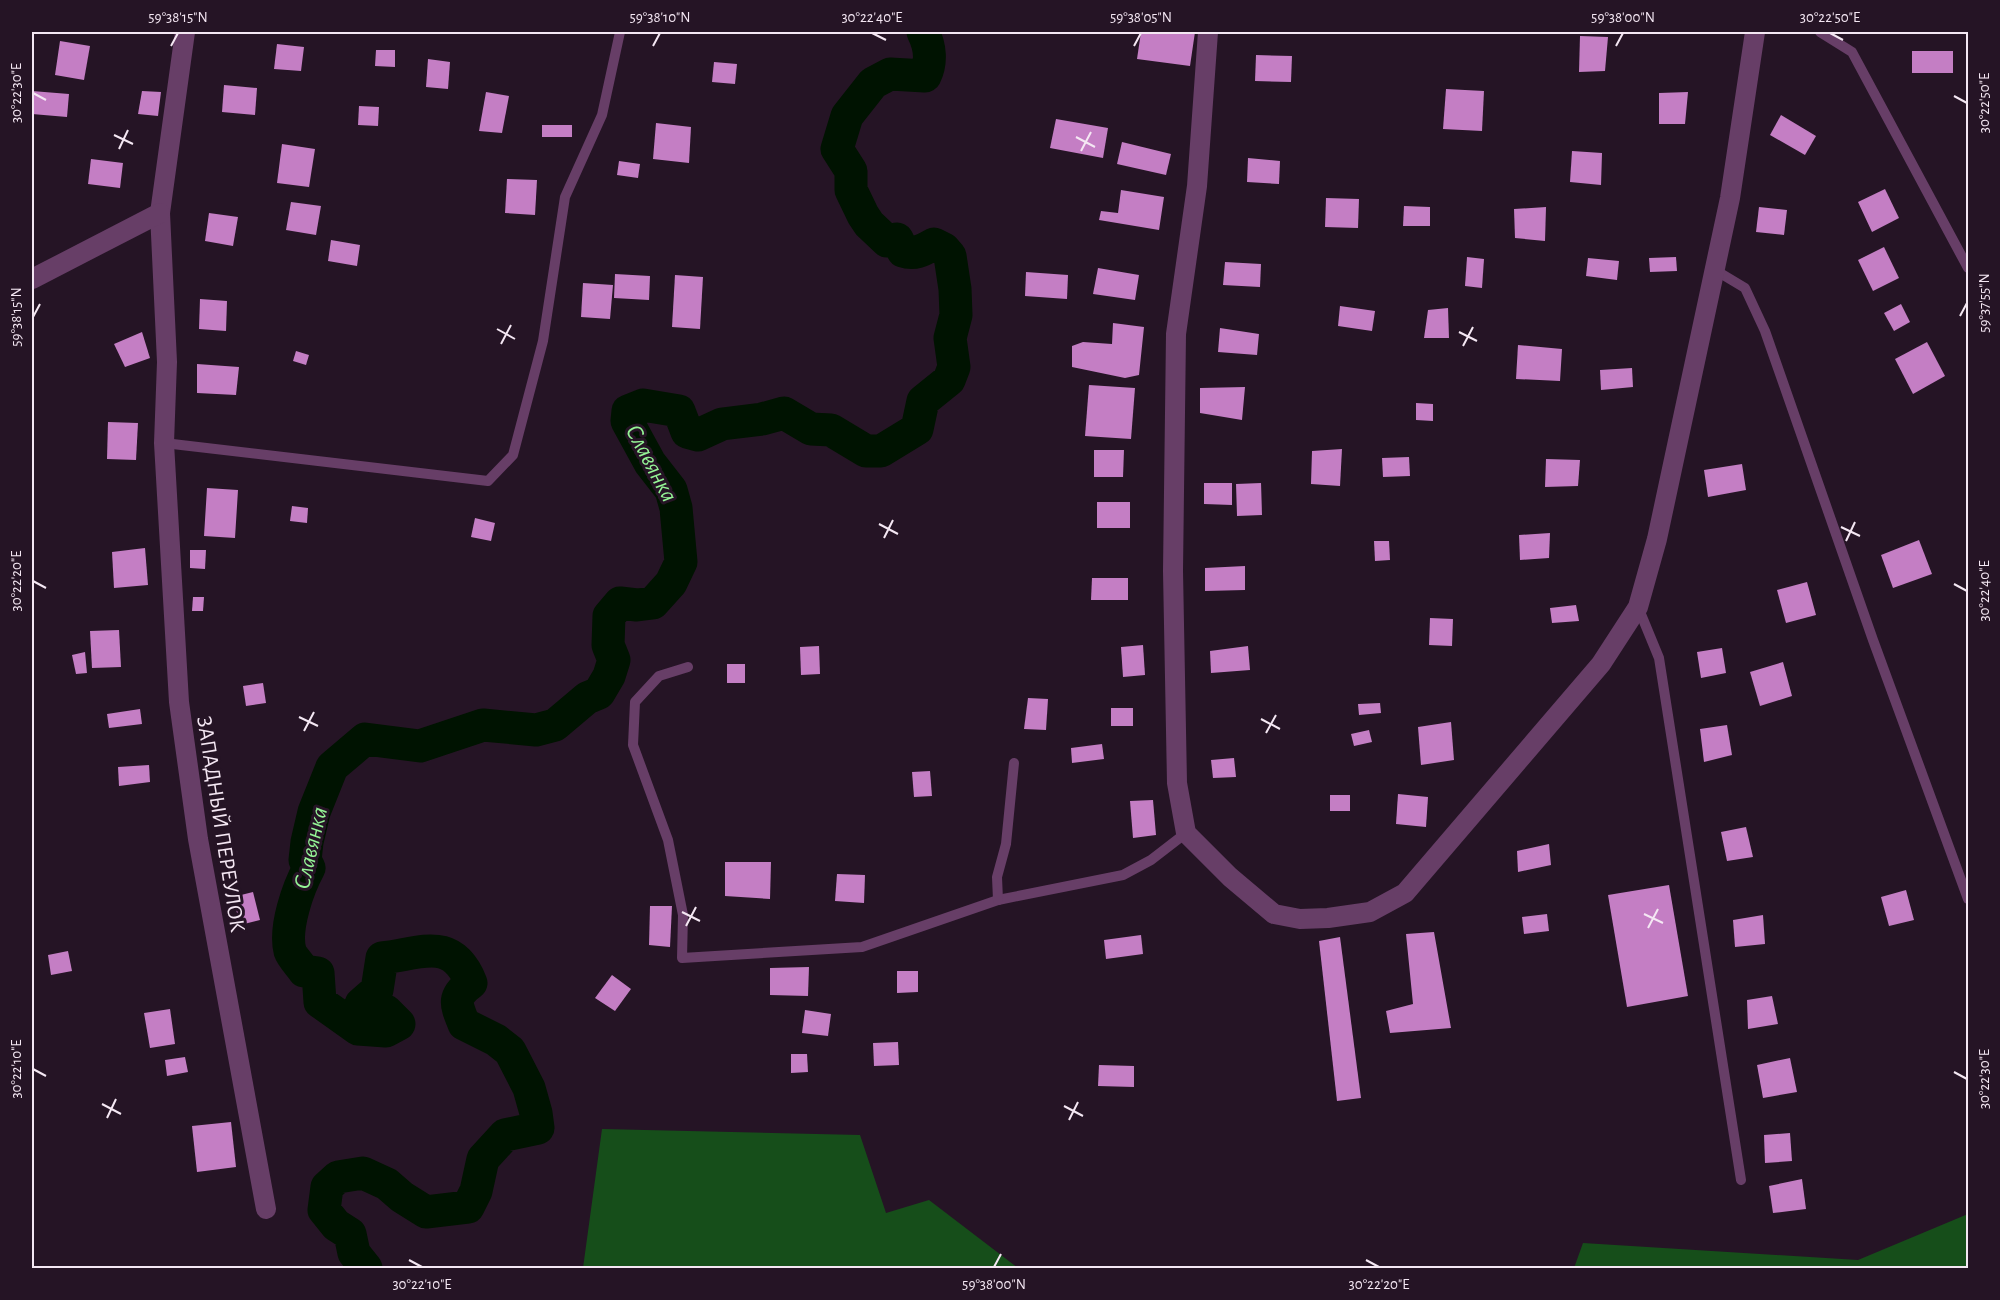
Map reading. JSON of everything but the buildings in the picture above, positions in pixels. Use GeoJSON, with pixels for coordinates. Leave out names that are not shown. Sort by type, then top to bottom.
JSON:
{"type":"FeatureCollection","features":[{"type":"Feature","properties":{"kind":"street","name":"ЗАПАДНЫЙ ПЕРЕУЛОК"},"geometry":{"type":"LineString","coordinates":[[185,32],[160,213],[166,362],[164,443],[179,702],[198,839],[266,1209]]}},
{"type":"Feature","properties":{"kind":"street"},"geometry":{"type":"LineString","coordinates":[[1208,32],[1197,186],[1176,334],[1173,571],[1176,783],[1186,833],[1230,877],[1274,914],[1300,919],[1370,912],[1405,893],[1601,664],[1638,607],[1657,539],[1730,198],[1755,32]]}},
{"type":"Feature","properties":{"kind":"street"},"geometry":{"type":"LineString","coordinates":[[32,279],[160,213]]}},
{"type":"Feature","properties":{"kind":"lane"},"geometry":{"type":"LineString","coordinates":[[164,443],[488,481],[513,455],[543,341],[565,197],[602,116],[620,32]]}},
{"type":"Feature","properties":{"kind":"lane"},"geometry":{"type":"LineString","coordinates":[[1820,32],[1852,52],[1968,268]]}},
{"type":"Feature","properties":{"kind":"lane"},"geometry":{"type":"LineString","coordinates":[[1715,270],[1745,288],[1765,331],[1873,640],[1968,899]]}},
{"type":"Feature","properties":{"kind":"lane"},"geometry":{"type":"LineString","coordinates":[[1638,607],[1659,658],[1741,1180]]}},
{"type":"Feature","properties":{"kind":"lane"},"geometry":{"type":"LineString","coordinates":[[688,668],[659,676],[635,702],[633,745],[668,840],[683,915],[682,958],[862,947],[998,900],[1123,875],[1151,860],[1186,833]]}},
{"type":"Feature","properties":{"kind":"lane"},"geometry":{"type":"LineString","coordinates":[[998,900],[997,877],[1006,844],[1014,763]]}},
{"type":"Feature","properties":{"kind":"green space"},"geometry":{"type":"Polygon","coordinates":[[[602,1129],[860,1135],[886,1213],[929,1200],[1018,1268],[583,1268],[602,1129]]]}},
{"type":"Feature","properties":{"kind":"green space"},"geometry":{"type":"Polygon","coordinates":[[[1968,1214],[1968,1268],[1574,1268],[1583,1243],[1858,1260],[1968,1214]]]}},
{"type":"Feature","properties":{"kind":"waterway","name":"Славянка"},"geometry":{"type":"LineString","coordinates":[[366,1268],[354,1253],[350,1234],[336,1225],[324,1210],[327,1187],[338,1177],[363,1173],[387,1184],[402,1197],[426,1212],[468,1207],[476,1191],[483,1159],[505,1135],[538,1128],[529,1088],[510,1051],[496,1040],[464,1024],[457,1001],[471,983],[463,968],[454,958],[434,951],[382,958],[377,990],[361,1004],[386,1011],[399,1024],[386,1031],[358,1029],[320,1002],[318,973],[304,971],[291,953],[290,920],[309,868],[305,860],[307,842],[314,812],[332,767],[365,739],[420,746],[483,725],[536,730],[555,725],[587,698],[599,693],[609,676],[614,660],[608,645],[609,616],[620,603],[637,605],[653,603],[671,583],[681,562],[676,508],[671,490],[650,463],[627,421],[628,411],[643,405],[679,411],[687,432],[698,435],[722,424],[762,419],[784,413],[811,429],[831,430],[866,451],[881,451],[917,429],[923,401],[949,380],[954,367],[950,338],[956,315],[950,256],[944,249],[934,244],[915,252],[903,251],[897,239],[887,241],[869,224],[851,190],[851,171],[837,149],[847,116],[873,83],[890,74],[925,76],[929,65],[929,54],[923,32]]}}]}
